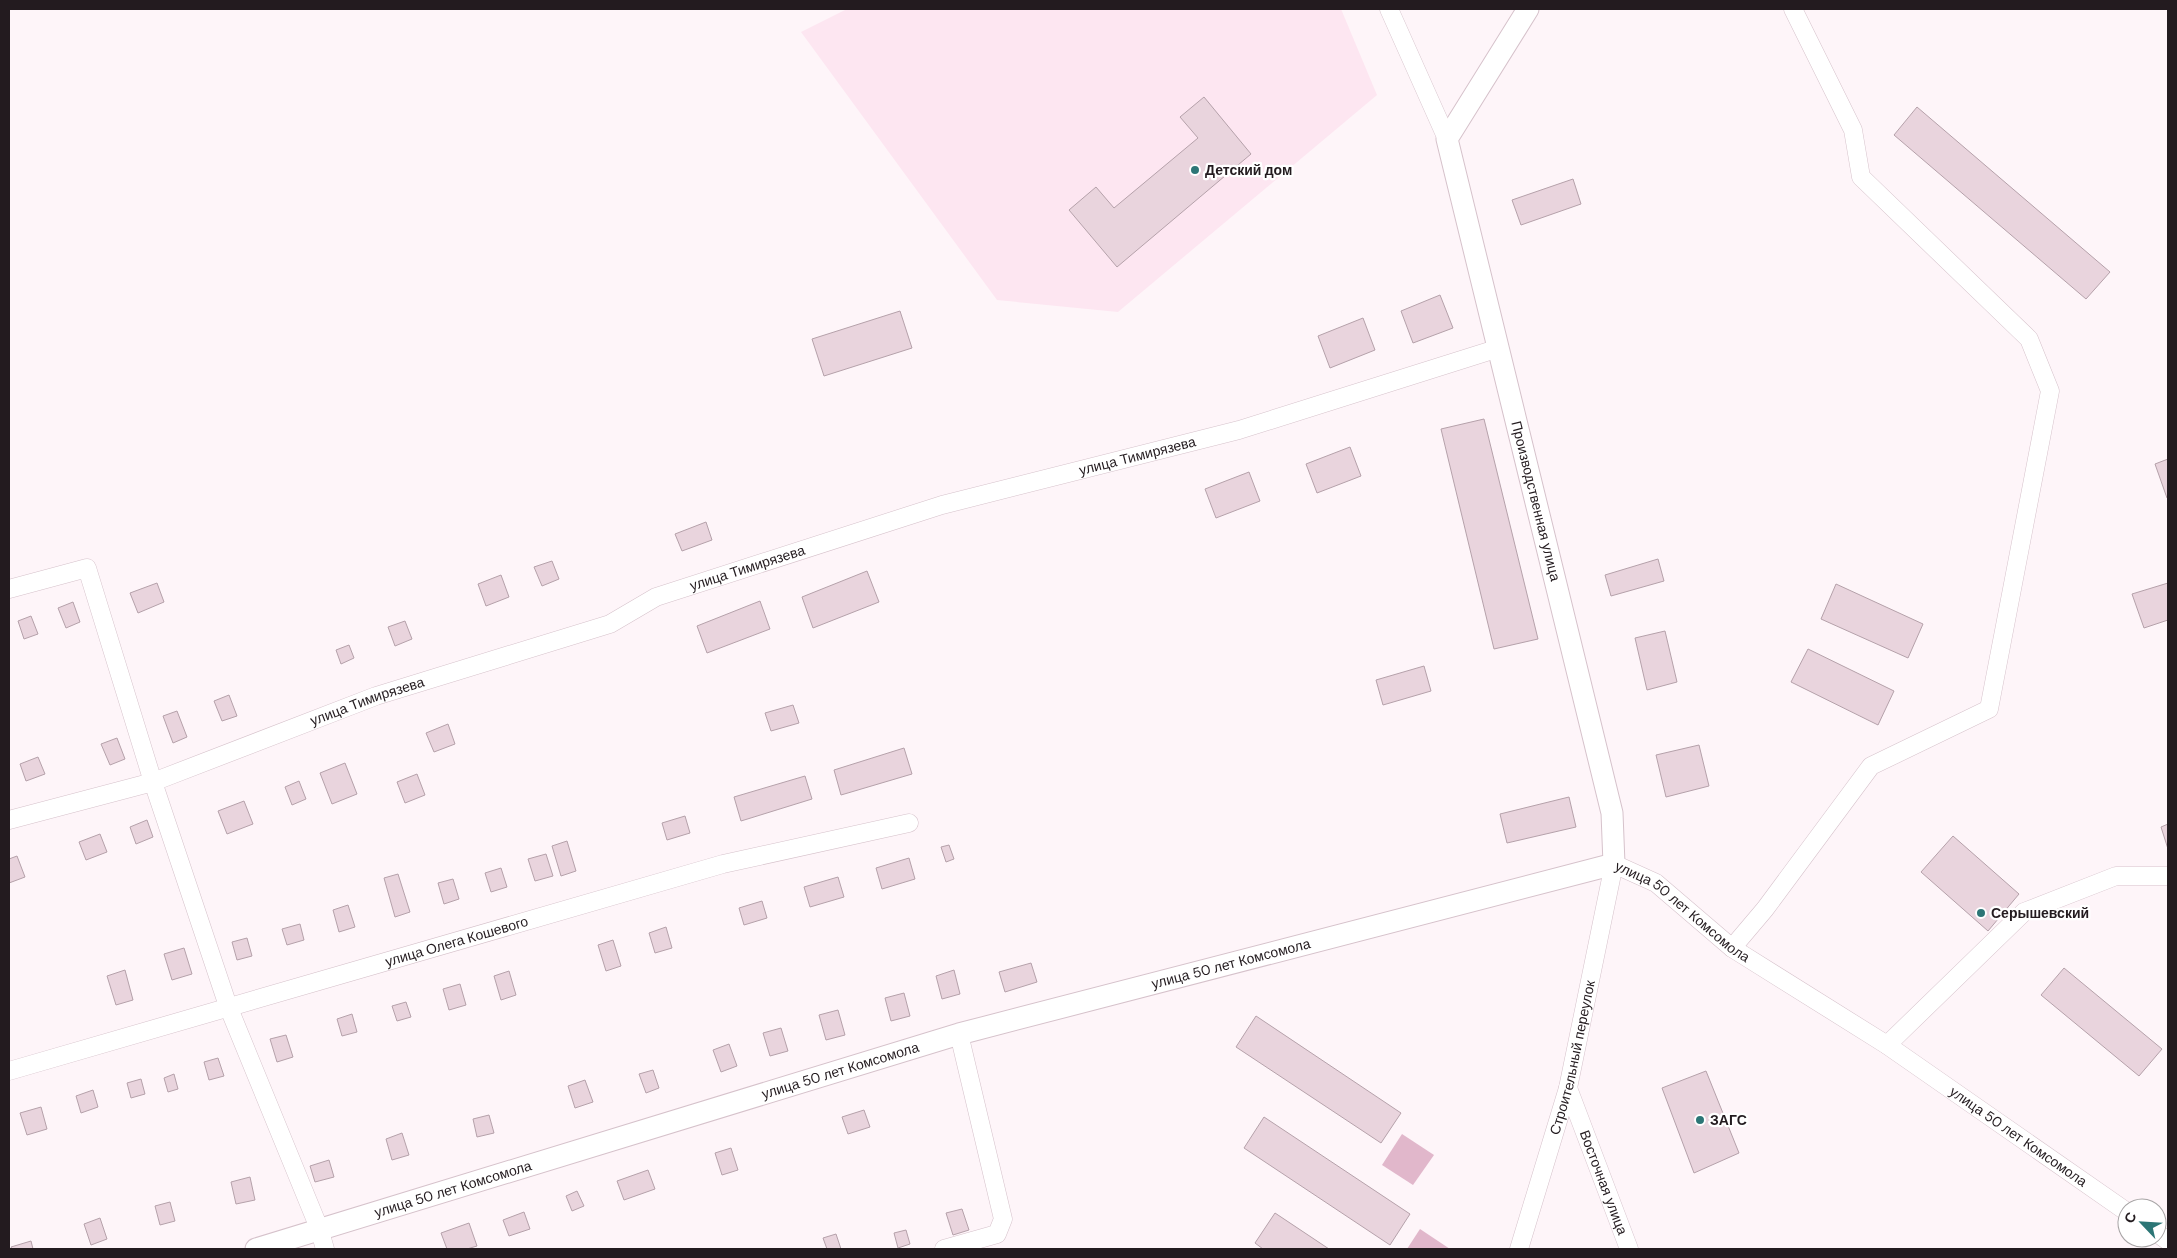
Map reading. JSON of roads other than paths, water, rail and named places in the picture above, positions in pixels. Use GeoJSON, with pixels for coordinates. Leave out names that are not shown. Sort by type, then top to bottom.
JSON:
{"type":"FeatureCollection","features":[{"type":"Feature","properties":{"kind":"street","name":"Производственная улица"},"geometry":{"type":"LineString","coordinates":[[1389,9],[1447,139],[1612,814],[1614,864]]}},
{"type":"Feature","properties":{"kind":"street"},"geometry":{"type":"LineString","coordinates":[[1447,139],[1528,9]]}},
{"type":"Feature","properties":{"kind":"street"},"geometry":{"type":"LineString","coordinates":[[1732,948],[1765,909],[1871,766],[1989,709],[2050,391],[2029,339],[1861,177],[1853,130],[1793,9]]}},
{"type":"Feature","properties":{"kind":"street","name":"улица Тимирязева"},"geometry":{"type":"LineString","coordinates":[[9,820],[153,782],[376,696],[610,624],[656,597],[942,505],[1239,430],[1499,348]]}},
{"type":"Feature","properties":{"kind":"street"},"geometry":{"type":"LineString","coordinates":[[9,589],[87,568],[153,782],[228,1006],[319,1228],[325,1249]]}},
{"type":"Feature","properties":{"kind":"street","name":"улица Олега Кошевого"},"geometry":{"type":"LineString","coordinates":[[9,1071],[723,864],[909,823]]}},
{"type":"Feature","properties":{"kind":"street","name":"улица 50 лет Комсомола"},"geometry":{"type":"LineString","coordinates":[[256,1249],[319,1228],[959,1034],[1614,864],[1656,883],[1732,948],[1887,1045],[2117,1205]]}},
{"type":"Feature","properties":{"kind":"street","name":"Строительный переулок"},"geometry":{"type":"LineString","coordinates":[[1519,1249],[1568,1088],[1614,864]]}},
{"type":"Feature","properties":{"kind":"street"},"geometry":{"type":"LineString","coordinates":[[1887,1045],[2024,912],[2116,876],[2168,876]]}},
{"type":"Feature","properties":{"kind":"street"},"geometry":{"type":"LineString","coordinates":[[944,1249],[996,1234],[1003,1219],[959,1034]]}},
{"type":"Feature","properties":{"kind":"street","name":"Восточная улица"},"geometry":{"type":"LineString","coordinates":[[1568,1088],[1629,1249]]}},
{"type":"Feature","properties":{"kind":"place","name":"Детский дом"},"geometry":{"type":"Point","coordinates":[1195,170]}},
{"type":"Feature","properties":{"kind":"place","name":"Серышевский"},"geometry":{"type":"Point","coordinates":[1981,913]}},
{"type":"Feature","properties":{"kind":"place","name":"ЗАГС"},"geometry":{"type":"Point","coordinates":[1700,1120]}}]}
